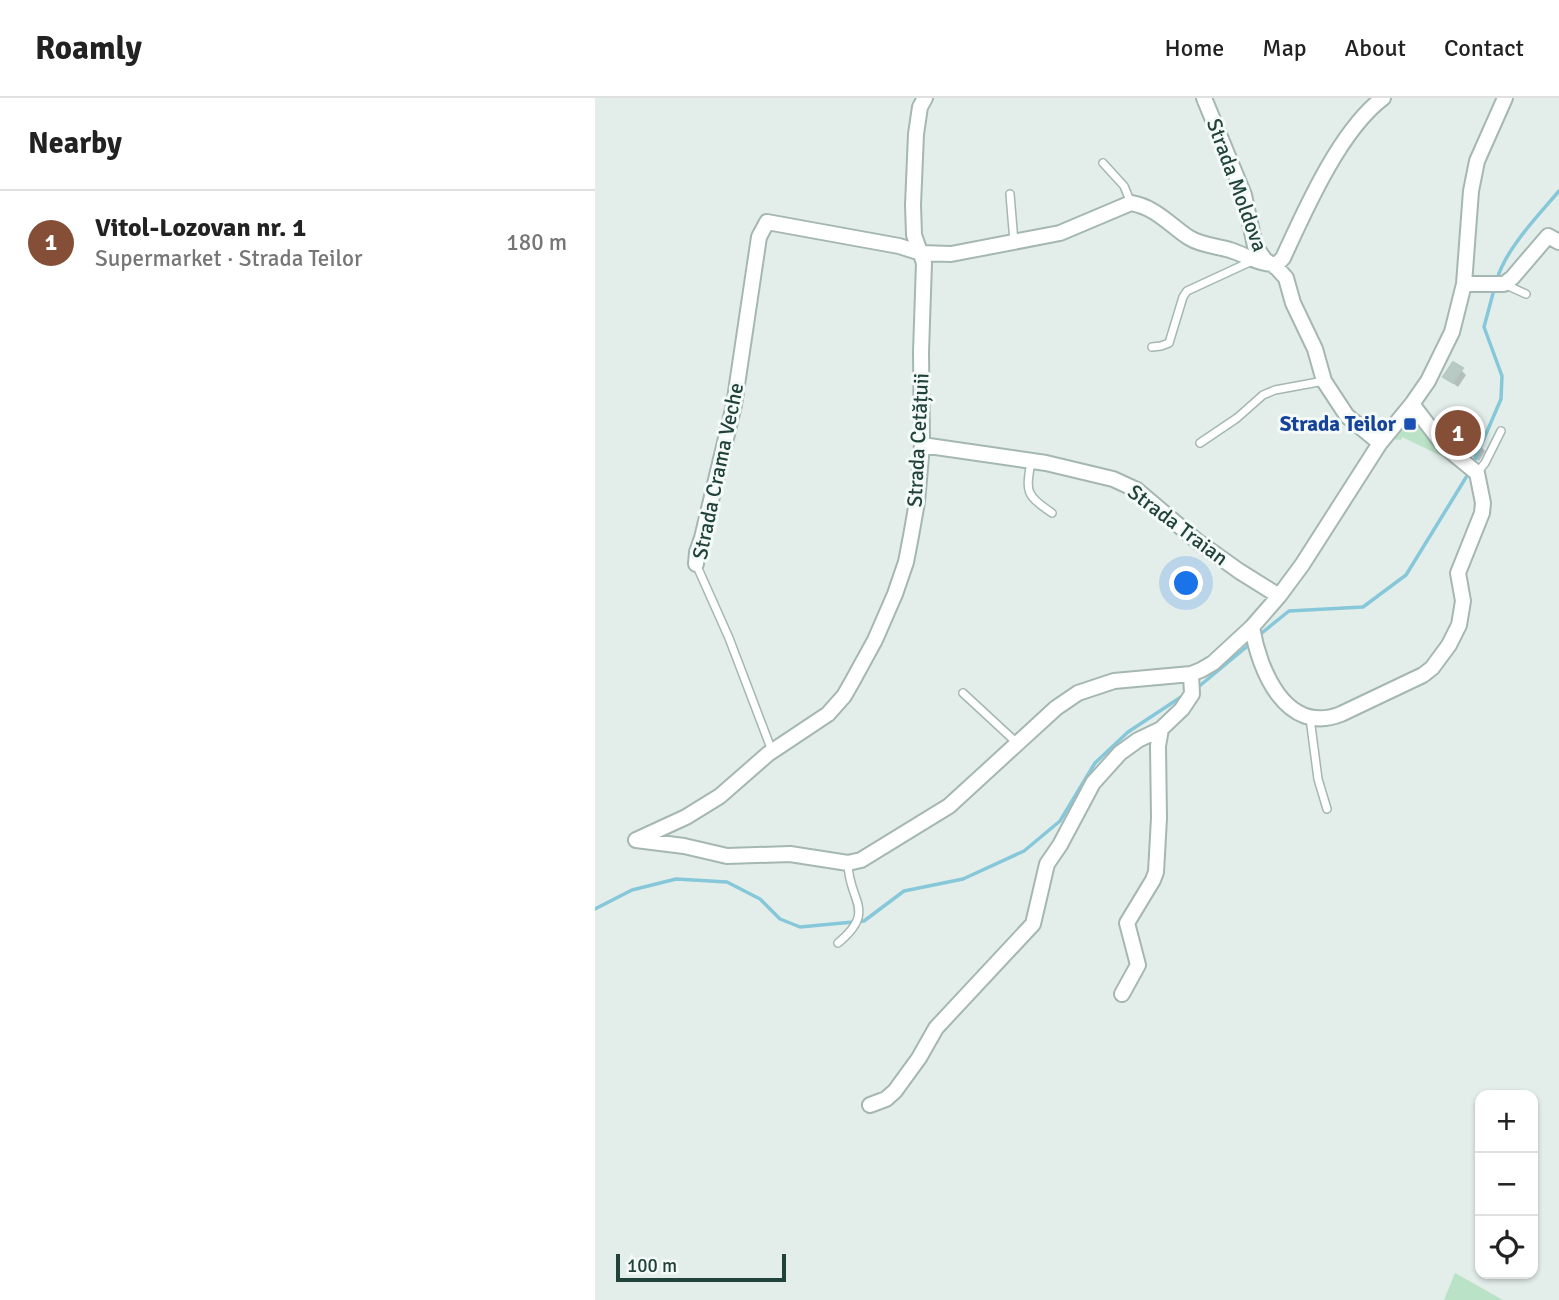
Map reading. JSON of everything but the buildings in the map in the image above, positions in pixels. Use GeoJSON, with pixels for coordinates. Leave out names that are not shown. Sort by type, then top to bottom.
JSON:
{"type":"FeatureCollection","features":[{"type":"Feature","properties":{"kind":"street","name":"Strada Cetățuii"},"geometry":{"type":"LineString","coordinates":[[684,846],[636,840],[686,817],[720,796],[772,751],[828,714],[848,690],[875,640],[906,562],[917,502],[922,445],[925,273],[914,235],[913,205],[916,134],[925,98]]}},
{"type":"Feature","properties":{"kind":"street","name":"Strada Moldova"},"geometry":{"type":"LineString","coordinates":[[1205,98],[1244,195],[1255,246],[1286,278],[1293,303],[1315,349],[1324,381],[1346,416],[1380,443]]}},
{"type":"Feature","properties":{"kind":"street"},"geometry":{"type":"LineString","coordinates":[[921,253],[951,254],[1061,233],[1132,203],[1151,209],[1190,238],[1240,253],[1253,260],[1277,264],[1283,258],[1313,195],[1349,133],[1369,108],[1383,98]]}},
{"type":"Feature","properties":{"kind":"street"},"geometry":{"type":"LineString","coordinates":[[870,1105],[886,1099],[904,1081],[936,1028],[1033,924],[1047,864],[1093,783],[1128,746],[1161,729],[1182,709],[1191,684],[1213,663],[1254,635],[1310,555],[1380,443],[1429,381],[1453,332],[1464,284],[1471,191],[1477,161],[1505,98]]}},
{"type":"Feature","properties":{"kind":"street","name":"Strada Crama Veche"},"geometry":{"type":"LineString","coordinates":[[696,564],[734,405],[759,237],[767,222],[899,246],[921,253]]}},
{"type":"Feature","properties":{"kind":"street"},"geometry":{"type":"LineString","coordinates":[[1464,284],[1504,284],[1556,236]]}},
{"type":"Feature","properties":{"kind":"street"},"geometry":{"type":"LineString","coordinates":[[1254,635],[1265,671],[1279,695],[1299,713],[1310,718],[1329,719],[1423,675],[1432,668],[1449,645],[1459,625],[1463,601],[1458,573],[1482,513],[1483,503],[1477,473],[1444,446],[1412,404]]}},
{"type":"Feature","properties":{"kind":"street","name":"Strada Traian"},"geometry":{"type":"LineString","coordinates":[[922,445],[1031,461],[1113,479],[1137,490],[1197,541],[1279,596]]}},
{"type":"Feature","properties":{"kind":"street"},"geometry":{"type":"LineString","coordinates":[[686,817],[682,832],[684,846],[727,856],[790,855],[848,863],[875,853],[949,806],[1056,708],[1078,693],[1094,686],[1141,677],[1191,684]]}},
{"type":"Feature","properties":{"kind":"street"},"geometry":{"type":"LineString","coordinates":[[1122,994],[1138,965],[1127,923],[1156,872],[1159,818],[1158,746],[1161,729]]}},
{"type":"Feature","properties":{"kind":"lane"},"geometry":{"type":"LineString","coordinates":[[1103,163],[1124,186],[1132,203]]}},
{"type":"Feature","properties":{"kind":"lane"},"geometry":{"type":"LineString","coordinates":[[1010,194],[1014,242]]}},
{"type":"Feature","properties":{"kind":"lane"},"geometry":{"type":"LineString","coordinates":[[1151,347],[1169,343],[1187,291],[1253,260]]}},
{"type":"Feature","properties":{"kind":"lane"},"geometry":{"type":"LineString","coordinates":[[1504,284],[1527,294]]}},
{"type":"Feature","properties":{"kind":"lane"},"geometry":{"type":"LineString","coordinates":[[1200,443],[1237,418],[1263,395],[1275,390],[1324,381]]}},
{"type":"Feature","properties":{"kind":"lane"},"geometry":{"type":"LineString","coordinates":[[1477,473],[1501,431]]}},
{"type":"Feature","properties":{"kind":"lane"},"geometry":{"type":"LineString","coordinates":[[1031,461],[1026,487],[1028,493],[1031,499],[1052,513]]}},
{"type":"Feature","properties":{"kind":"lane","name":"Strada Crama Veche"},"geometry":{"type":"LineString","coordinates":[[696,564],[734,650],[772,751]]}},
{"type":"Feature","properties":{"kind":"lane"},"geometry":{"type":"LineString","coordinates":[[963,693],[1017,743]]}},
{"type":"Feature","properties":{"kind":"lane"},"geometry":{"type":"LineString","coordinates":[[1310,718],[1311,742],[1327,809]]}},
{"type":"Feature","properties":{"kind":"lane"},"geometry":{"type":"LineString","coordinates":[[838,943],[854,930],[858,915],[858,901],[848,878],[848,863]]}},
{"type":"Feature","properties":{"kind":"green space"},"geometry":{"type":"Polygon","coordinates":[[[1411,414],[1458,464],[1402,437],[1401,440],[1392,439],[1411,414]]]}},
{"type":"Feature","properties":{"kind":"green space"},"geometry":{"type":"Polygon","coordinates":[[[1455,1273],[1503,1300],[1444,1300],[1455,1273]]]}},
{"type":"Feature","properties":{"kind":"waterway"},"geometry":{"type":"LineString","coordinates":[[1497,279],[1515,244],[1559,191]]}},
{"type":"Feature","properties":{"kind":"waterway"},"geometry":{"type":"LineString","coordinates":[[1473,464],[1501,399],[1502,376],[1484,327],[1495,286]]}},
{"type":"Feature","properties":{"kind":"waterway"},"geometry":{"type":"LineString","coordinates":[[1258,636],[1289,611],[1363,607],[1406,575],[1470,471]]}},
{"type":"Feature","properties":{"kind":"waterway"},"geometry":{"type":"LineString","coordinates":[[1197,688],[1250,644]]}},
{"type":"Feature","properties":{"kind":"waterway"},"geometry":{"type":"LineString","coordinates":[[595,909],[632,890],[676,879],[727,882],[760,899],[780,919],[800,927],[864,921],[904,891],[963,879],[1024,851],[1060,821],[1095,763],[1128,732],[1184,695]]}},
{"type":"Feature","properties":{"kind":"place","name":"Strada Teilor"},"geometry":{"type":"Point","coordinates":[1410,424]}},
{"type":"Feature","properties":{"kind":"place","name":"Vitol-Lozovan nr. 1"},"geometry":{"type":"Point","coordinates":[1458,433]}}]}
